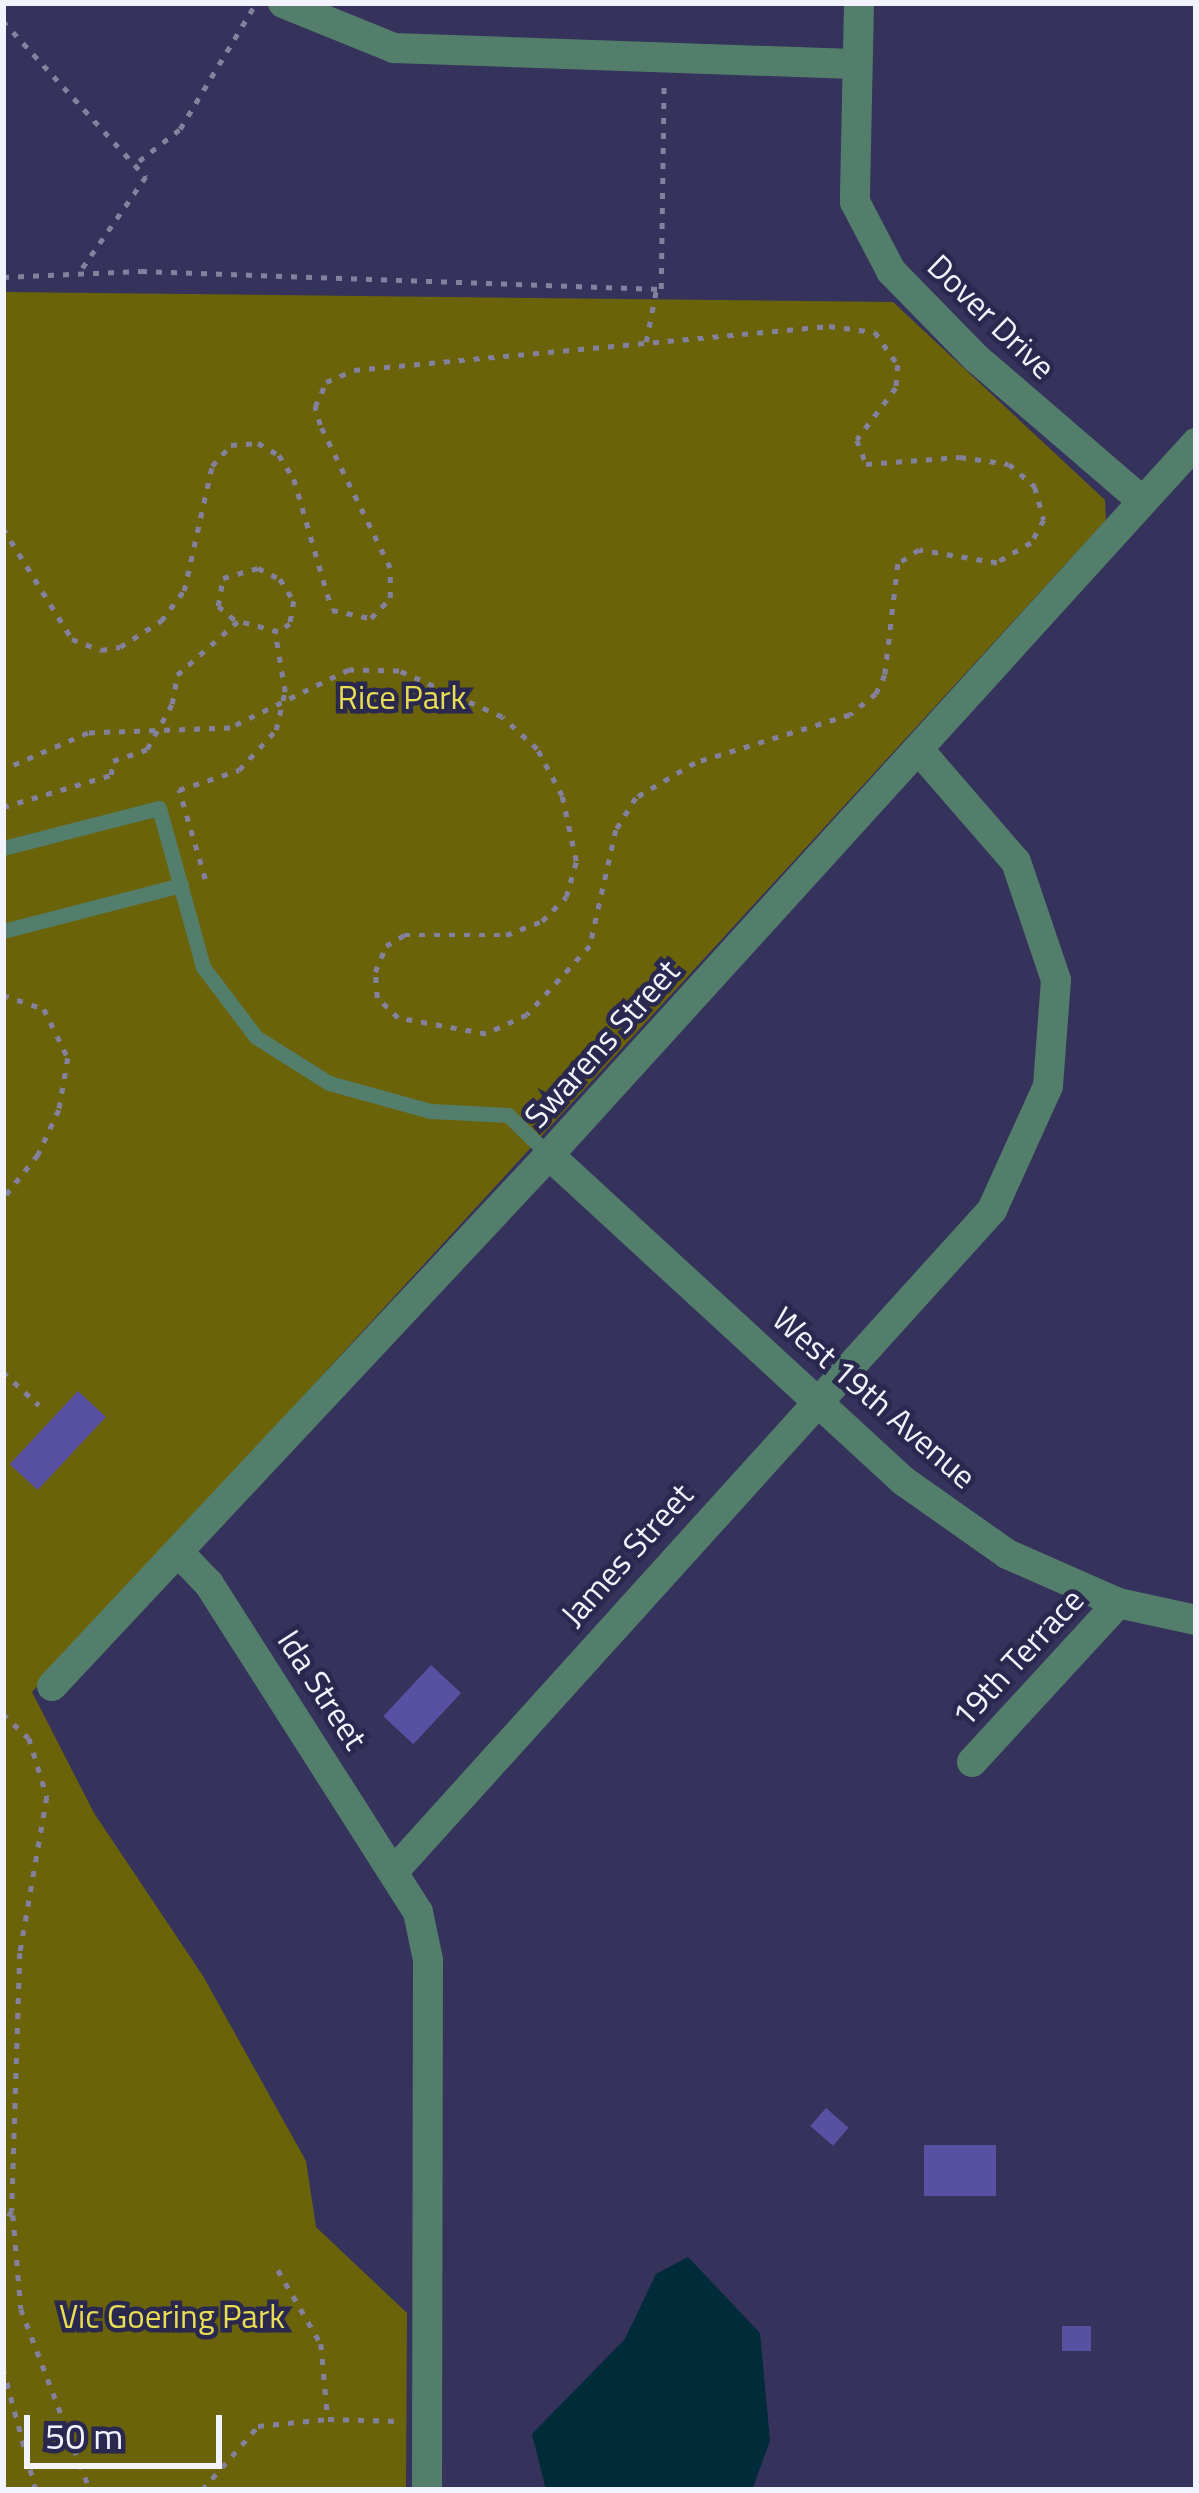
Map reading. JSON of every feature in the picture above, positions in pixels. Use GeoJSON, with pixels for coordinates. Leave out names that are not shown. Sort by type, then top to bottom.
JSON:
{"type":"FeatureCollection","features":[{"type":"Feature","properties":{"kind":"street","name":"Dover Drive"},"geometry":{"type":"LineString","coordinates":[[859,3],[854,64],[855,202],[891,271],[976,358],[1142,501]]}},
{"type":"Feature","properties":{"kind":"street"},"geometry":{"type":"LineString","coordinates":[[268,6],[394,48],[854,64]]}},
{"type":"Feature","properties":{"kind":"street","name":"Swarens Street"},"geometry":{"type":"LineString","coordinates":[[52,1686],[181,1555],[550,1155],[1196,443]]}},
{"type":"Feature","properties":{"kind":"street","name":"James Street"},"geometry":{"type":"LineString","coordinates":[[395,1870],[814,1398],[992,1210],[1048,1086],[1056,980],[1016,862],[919,750]]}},
{"type":"Feature","properties":{"kind":"street","name":"West 19th Avenue"},"geometry":{"type":"LineString","coordinates":[[550,1155],[905,1482],[1007,1554],[1118,1603],[1196,1620]]}},
{"type":"Feature","properties":{"kind":"street","name":"Ida Street"},"geometry":{"type":"LineString","coordinates":[[181,1555],[209,1584],[395,1870]]}},
{"type":"Feature","properties":{"kind":"street","name":"19th Terrace"},"geometry":{"type":"LineString","coordinates":[[972,1762],[1118,1603]]}},
{"type":"Feature","properties":{"kind":"street"},"geometry":{"type":"LineString","coordinates":[[395,1870],[418,1912],[428,1960],[427,2490]]}},
{"type":"Feature","properties":{"kind":"lane"},"geometry":{"type":"LineString","coordinates":[[3,848],[159,808],[203,967],[256,1036],[329,1083],[431,1111],[508,1115],[550,1155]]}},
{"type":"Feature","properties":{"kind":"lane"},"geometry":{"type":"LineString","coordinates":[[3,931],[181,884]]}},
{"type":"Feature","properties":{"kind":"path"},"geometry":{"type":"LineString","coordinates":[[139,161],[179,129],[268,6]]}},
{"type":"Feature","properties":{"kind":"path"},"geometry":{"type":"LineString","coordinates":[[3,21],[139,161],[142,189],[80,274]]}},
{"type":"Feature","properties":{"kind":"path"},"geometry":{"type":"LineString","coordinates":[[646,342],[656,288],[664,76]]}},
{"type":"Feature","properties":{"kind":"path"},"geometry":{"type":"LineString","coordinates":[[3,277],[80,274],[656,288]]}},
{"type":"Feature","properties":{"kind":"path"},"geometry":{"type":"LineString","coordinates":[[3,528],[72,639],[101,650],[120,647],[161,622],[184,591],[212,466],[231,445],[258,443],[279,455],[293,479],[332,610],[371,618],[384,609],[392,583],[320,425],[315,407],[326,382],[354,370],[409,371],[807,327],[875,332],[892,351],[898,375],[856,440],[866,464],[960,457],[1009,464],[1042,500],[1040,534],[997,563],[919,550],[908,556],[894,579],[884,675],[865,704],[695,763],[636,798],[616,830],[590,946],[527,1015],[486,1034],[398,1018],[377,998],[375,972],[386,946],[404,935],[506,935],[558,908],[572,882],[575,845],[546,762],[502,717],[398,671],[349,670],[230,728],[65,739],[3,770]]}},
{"type":"Feature","properties":{"kind":"path"},"geometry":{"type":"LineString","coordinates":[[258,568],[280,579],[294,601],[290,624],[275,632],[238,622],[218,606],[218,586],[230,572],[258,568]]}},
{"type":"Feature","properties":{"kind":"path"},"geometry":{"type":"LineString","coordinates":[[3,807],[111,775],[109,764],[147,748],[172,704],[177,675],[238,622]]}},
{"type":"Feature","properties":{"kind":"path"},"geometry":{"type":"LineString","coordinates":[[206,879],[179,790],[220,780],[255,758],[276,730],[283,703],[275,632]]}},
{"type":"Feature","properties":{"kind":"path"},"geometry":{"type":"LineString","coordinates":[[3,994],[44,1009],[68,1058],[59,1110],[38,1155],[3,1199]]}},
{"type":"Feature","properties":{"kind":"path"},"geometry":{"type":"LineString","coordinates":[[3,1372],[39,1406]]}},
{"type":"Feature","properties":{"kind":"path"},"geometry":{"type":"LineString","coordinates":[[3,1714],[29,1738],[46,1797],[12,2036],[12,2211],[21,2309],[90,2490]]}},
{"type":"Feature","properties":{"kind":"path"},"geometry":{"type":"LineString","coordinates":[[3,2226],[12,2211]]}},
{"type":"Feature","properties":{"kind":"path"},"geometry":{"type":"LineString","coordinates":[[278,2270],[321,2344],[328,2419]]}},
{"type":"Feature","properties":{"kind":"path"},"geometry":{"type":"LineString","coordinates":[[3,2368],[36,2490]]}},
{"type":"Feature","properties":{"kind":"path"},"geometry":{"type":"LineString","coordinates":[[202,2490],[258,2426],[328,2419],[429,2421]]}},
{"type":"Feature","properties":{"kind":"green space","name":"Rice Park"},"geometry":{"type":"Polygon","coordinates":[[[3,292],[893,302],[1105,500],[1106,520],[32,1692],[94,1813],[203,1976],[306,2161],[316,2227],[407,2313],[406,2490],[3,2490],[3,292]]]}},
{"type":"Feature","properties":{"kind":"water"},"geometry":{"type":"Polygon","coordinates":[[[688,2257],[760,2333],[770,2441],[752,2490],[546,2490],[532,2434],[625,2339],[656,2274],[688,2257]]]}},
{"type":"Feature","properties":{"kind":"building"},"geometry":{"type":"Polygon","coordinates":[[[78,1391],[106,1417],[38,1490],[10,1464],[78,1391]]]}},
{"type":"Feature","properties":{"kind":"building"},"geometry":{"type":"Polygon","coordinates":[[[431,1665],[461,1693],[413,1744],[383,1716],[431,1665]]]}},
{"type":"Feature","properties":{"kind":"building"},"geometry":{"type":"Polygon","coordinates":[[[826,2108],[849,2128],[833,2146],[810,2126],[826,2108]]]}},
{"type":"Feature","properties":{"kind":"building"},"geometry":{"type":"Polygon","coordinates":[[[924,2145],[996,2145],[996,2196],[924,2196],[924,2145]]]}},
{"type":"Feature","properties":{"kind":"building"},"geometry":{"type":"Polygon","coordinates":[[[1062,2326],[1091,2326],[1091,2351],[1062,2351],[1062,2326]]]}},
{"type":"Feature","properties":{"kind":"park label","name":"Vic Goering Park"},"geometry":{"type":"Point","coordinates":[172,2317]}}]}
